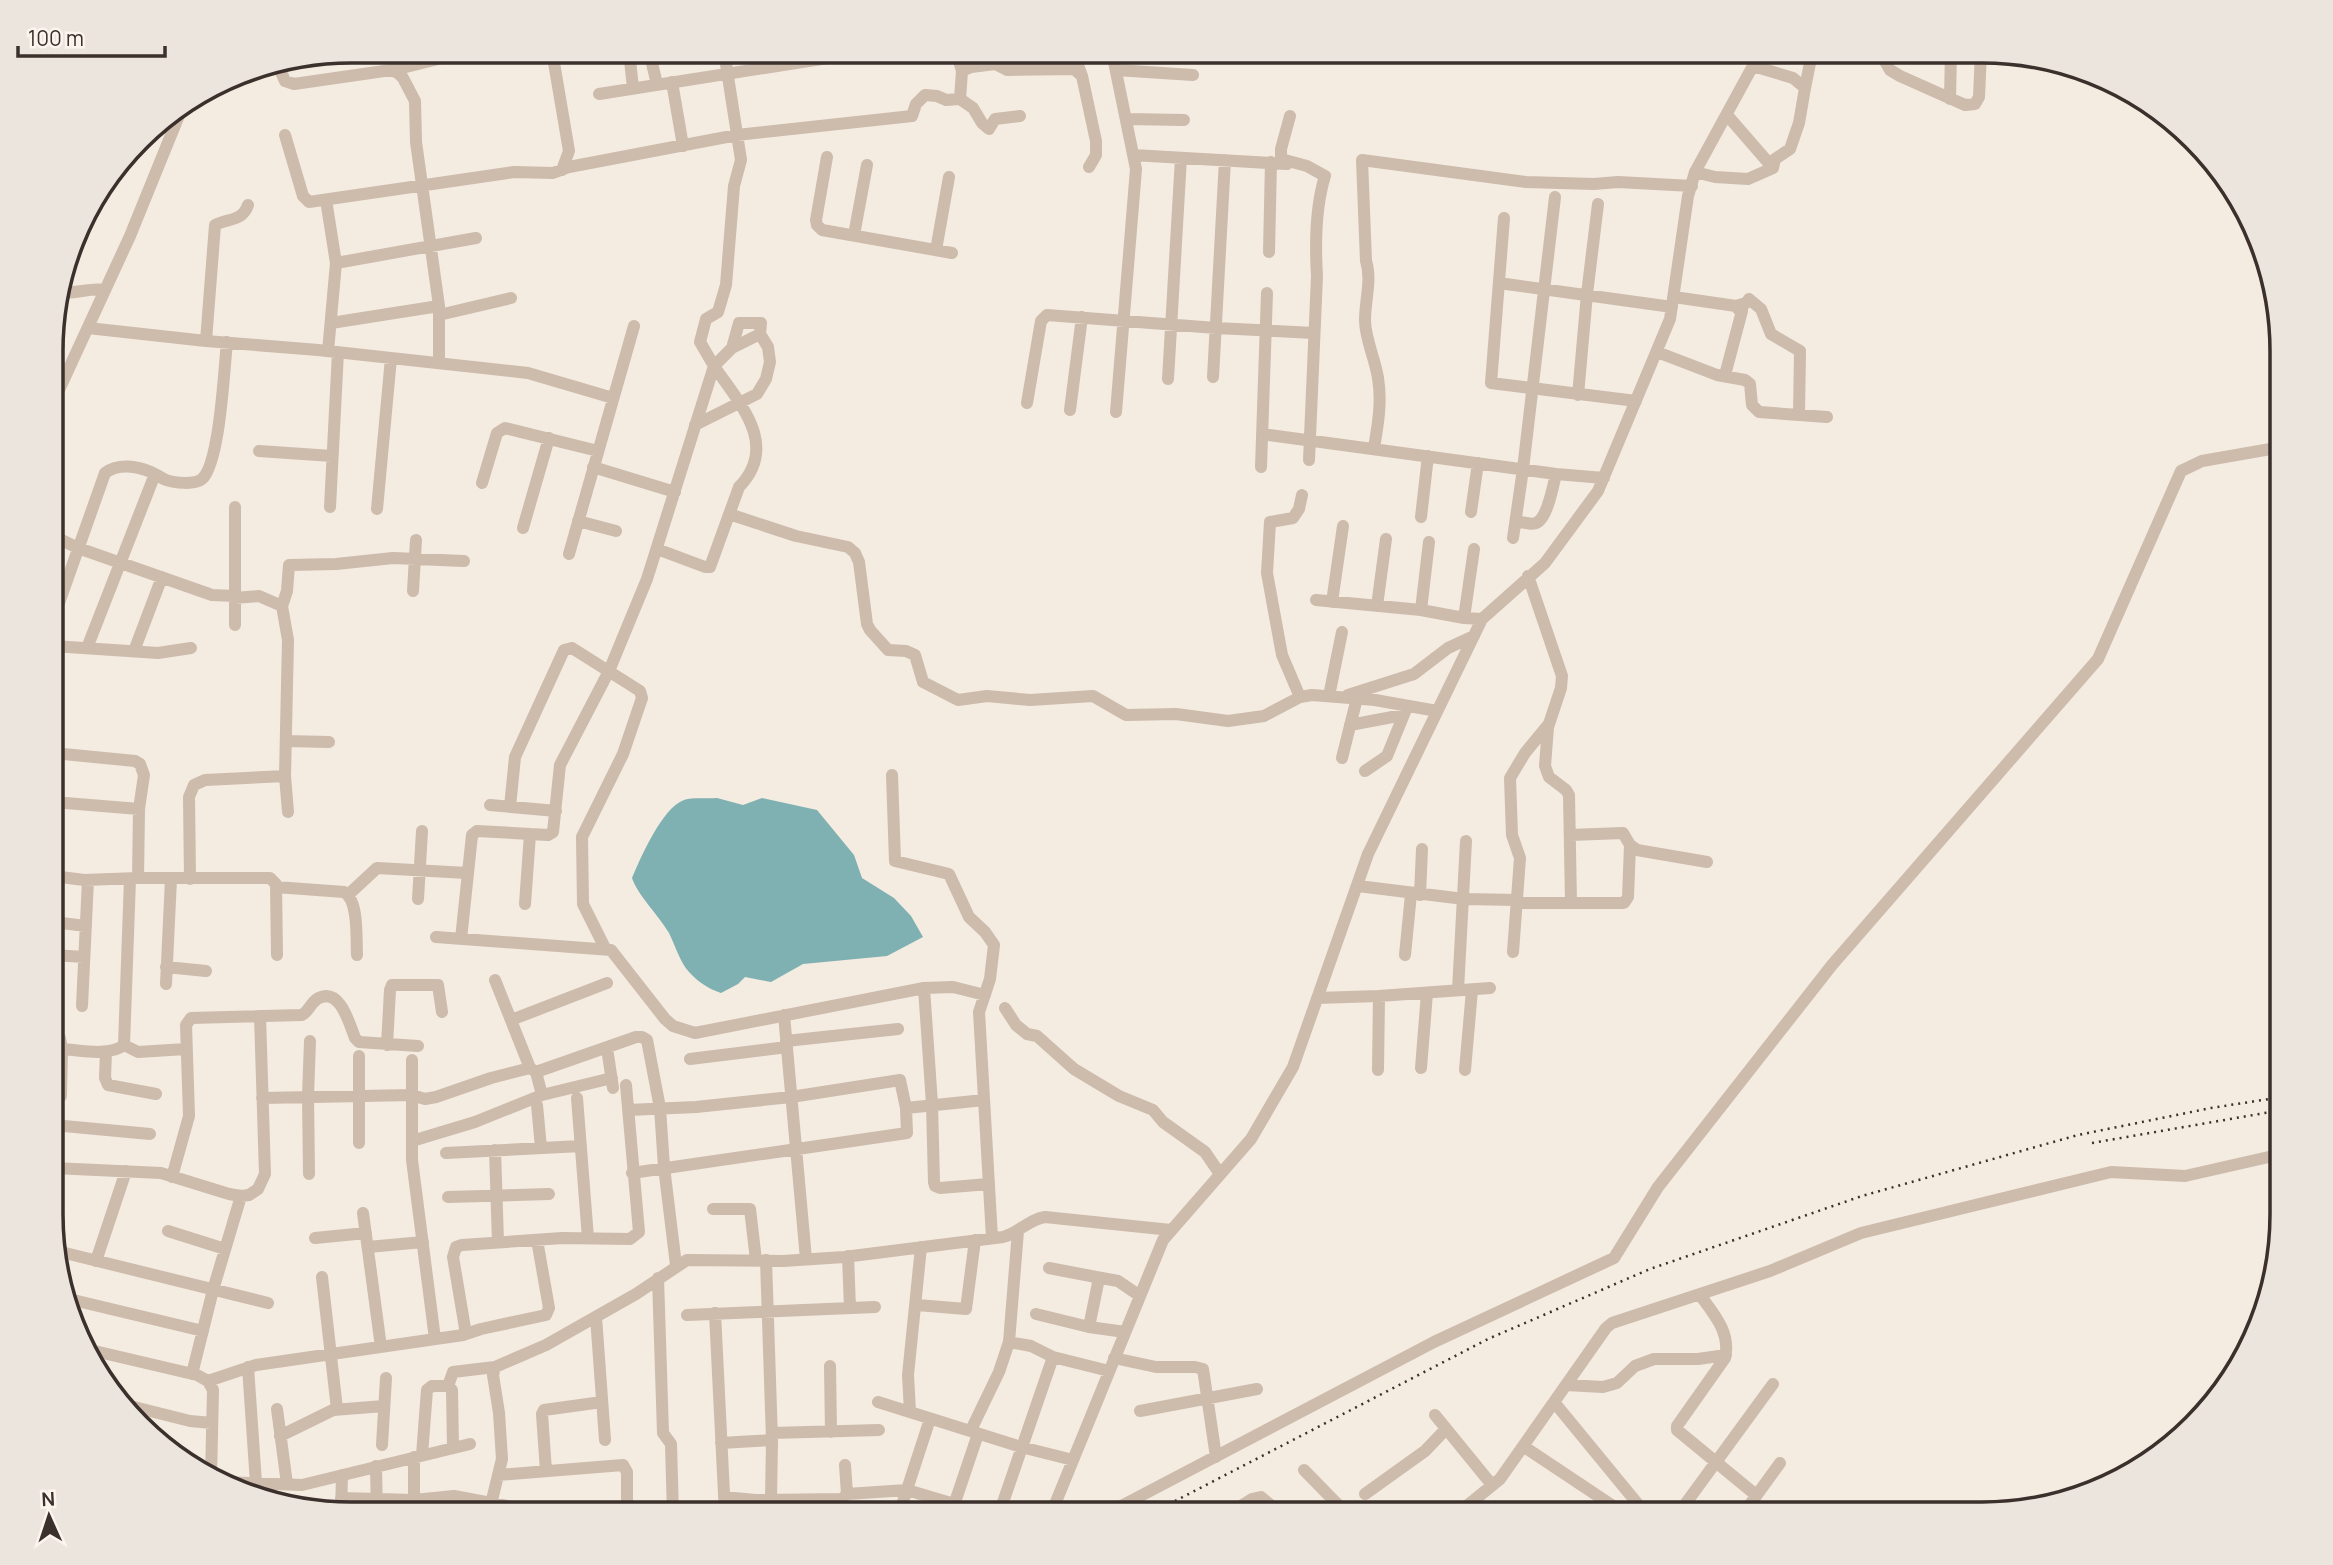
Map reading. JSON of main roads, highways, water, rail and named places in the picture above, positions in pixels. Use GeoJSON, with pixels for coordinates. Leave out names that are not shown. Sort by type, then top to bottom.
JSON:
{"type":"FeatureCollection","features":[{"type":"Feature","properties":{"kind":"water"},"geometry":{"type":"Polygon","coordinates":[[[717,798],[743,805],[762,798],[817,810],[854,855],[862,878],[894,898],[911,916],[923,937],[887,956],[803,964],[771,982],[745,977],[721,993],[704,985],[686,968],[669,933],[638,891],[632,878],[653,834],[676,805],[688,799],[717,798]]]}},
{"type":"Feature","properties":{"kind":"railway"},"geometry":{"type":"LineString","coordinates":[[1173,1502],[1488,1339],[1650,1269],[1862,1196],[2078,1135],[2270,1099]]}},
{"type":"Feature","properties":{"kind":"railway"},"geometry":{"type":"LineString","coordinates":[[2092,1143],[2270,1112]]}}]}
